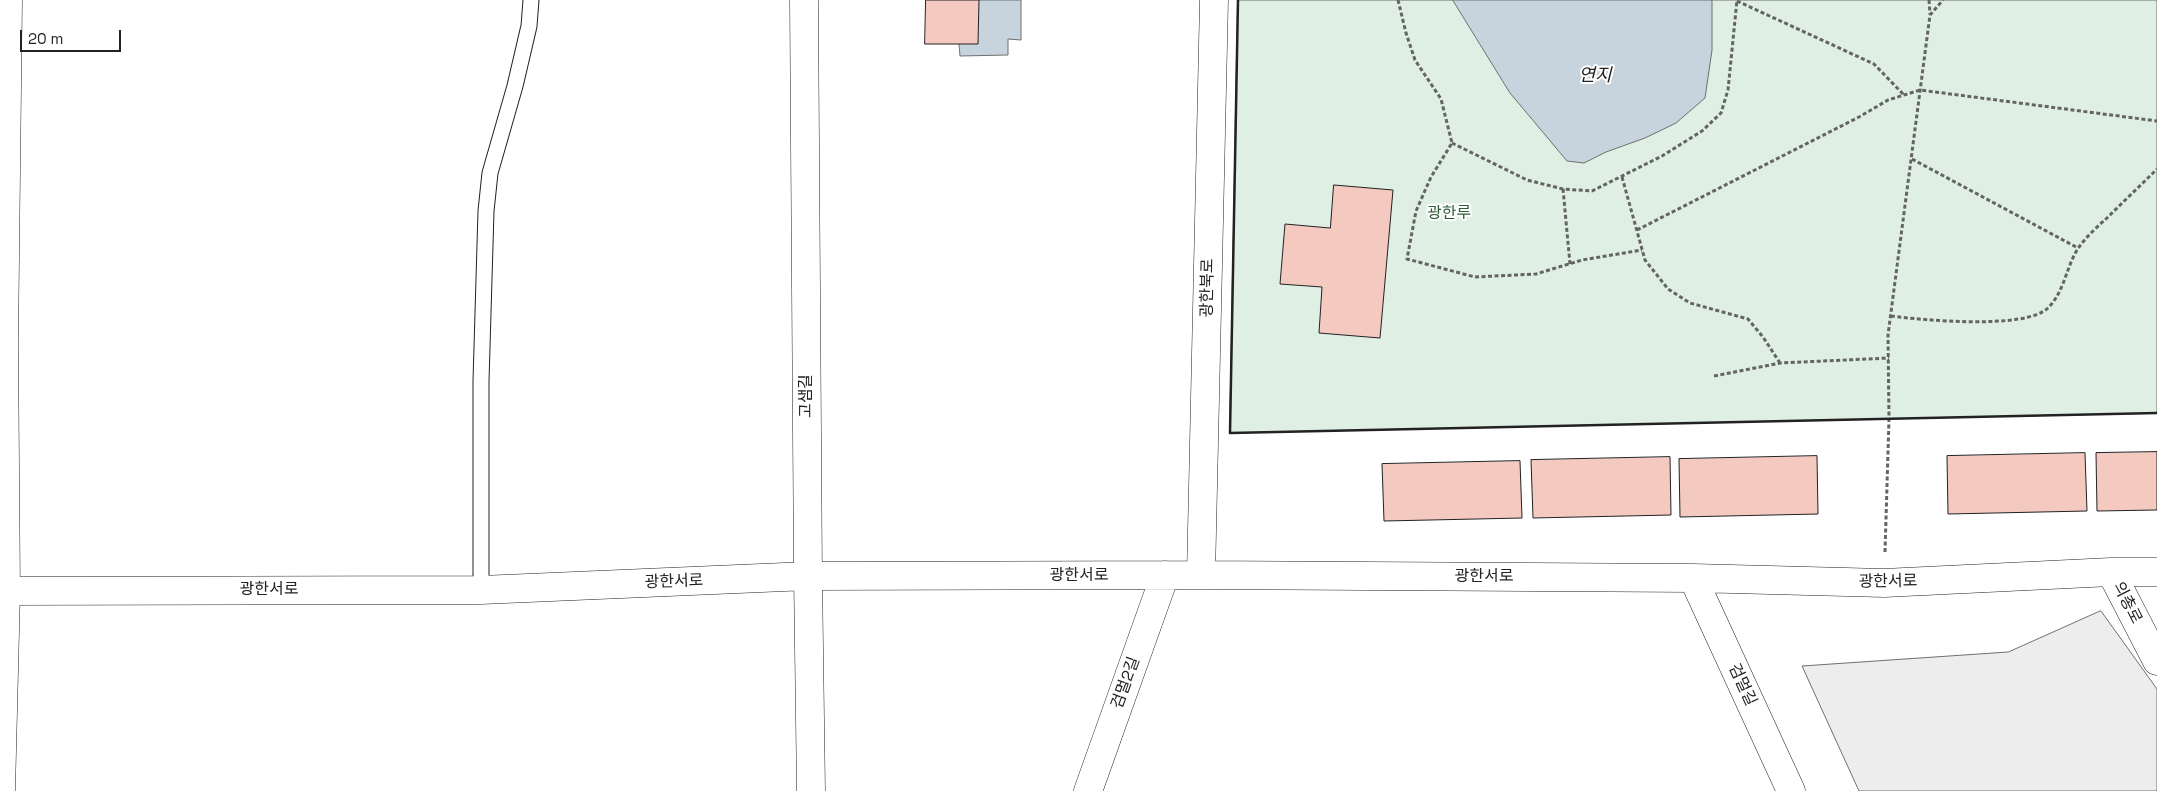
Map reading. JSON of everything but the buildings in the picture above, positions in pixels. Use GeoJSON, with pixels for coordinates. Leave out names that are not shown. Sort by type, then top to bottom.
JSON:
{"type":"FeatureCollection","features":[{"type":"Feature","properties":{"kind":"street"},"geometry":{"type":"LineString","coordinates":[[2,791],[3,94],[8,0]]}},
{"type":"Feature","properties":{"kind":"street","name":"고샘길"},"geometry":{"type":"LineString","coordinates":[[804,0],[811,791]]}},
{"type":"Feature","properties":{"kind":"street","name":"광한북로"},"geometry":{"type":"LineString","coordinates":[[1201,575],[1214,0]]}},
{"type":"Feature","properties":{"kind":"street","name":"광한서로"},"geometry":{"type":"LineString","coordinates":[[3,591],[481,590],[808,576],[1201,575],[1693,578],[1884,583],[2111,572],[2157,572]]}},
{"type":"Feature","properties":{"kind":"street","name":"의총로"},"geometry":{"type":"LineString","coordinates":[[2111,572],[2157,661]]}},
{"type":"Feature","properties":{"kind":"street","name":"검멀2길"},"geometry":{"type":"LineString","coordinates":[[1088,791],[1164,575]]}},
{"type":"Feature","properties":{"kind":"street","name":"검멀길"},"geometry":{"type":"LineString","coordinates":[[1693,578],[1791,791]]}},
{"type":"Feature","properties":{"kind":"lane"},"geometry":{"type":"LineString","coordinates":[[481,590],[481,372],[487,201],[490,173],[515,86],[529,26],[531,0]]}},
{"type":"Feature","properties":{"kind":"path"},"geometry":{"type":"LineString","coordinates":[[1398,0],[1415,60],[1441,99],[1452,143],[1432,177],[1416,211],[1407,259],[1475,277],[1536,274],[1570,264],[1642,250]]}},
{"type":"Feature","properties":{"kind":"path"},"geometry":{"type":"LineString","coordinates":[[1452,143],[1527,180],[1563,189],[1592,191],[1662,156],[1702,131],[1721,113],[1728,90],[1737,0],[1874,64],[1904,95]]}},
{"type":"Feature","properties":{"kind":"path"},"geometry":{"type":"LineString","coordinates":[[1884,583],[1889,419],[1888,335],[1912,159],[1930,15],[1930,0]]}},
{"type":"Feature","properties":{"kind":"path"},"geometry":{"type":"LineString","coordinates":[[1930,15],[1943,0]]}},
{"type":"Feature","properties":{"kind":"path"},"geometry":{"type":"LineString","coordinates":[[1636,230],[1860,117],[1888,100],[1920,90],[2157,121]]}},
{"type":"Feature","properties":{"kind":"path"},"geometry":{"type":"LineString","coordinates":[[1912,159],[2078,248]]}},
{"type":"Feature","properties":{"kind":"path"},"geometry":{"type":"LineString","coordinates":[[1891,316],[1922,320],[1969,321],[2004,320],[2034,316],[2047,308],[2061,289],[2078,248],[2157,169]]}},
{"type":"Feature","properties":{"kind":"path"},"geometry":{"type":"LineString","coordinates":[[1622,176],[1645,260],[1668,289],[1690,303],[1748,319],[1763,336],[1780,363]]}},
{"type":"Feature","properties":{"kind":"path"},"geometry":{"type":"LineString","coordinates":[[1563,189],[1570,264]]}},
{"type":"Feature","properties":{"kind":"path"},"geometry":{"type":"LineString","coordinates":[[1714,376],[1780,363],[1889,358]]}},
{"type":"Feature","properties":{"kind":"green space","name":"광한루"},"geometry":{"type":"Polygon","coordinates":[[[1238,0],[2157,0],[2157,413],[1230,433],[1238,0]]]}},
{"type":"Feature","properties":{"kind":"shaded area"},"geometry":{"type":"Polygon","coordinates":[[[2101,611],[2157,689],[2157,791],[1859,791],[1802,666],[2008,652],[2101,611]]]}},
{"type":"Feature","properties":{"kind":"water"},"geometry":{"type":"Polygon","coordinates":[[[979,0],[1021,0],[1021,40],[1008,39],[1008,55],[960,56],[959,44],[979,0]]]}},
{"type":"Feature","properties":{"kind":"water","name":"연지"},"geometry":{"type":"Polygon","coordinates":[[[1453,0],[1712,0],[1712,50],[1705,98],[1676,123],[1645,138],[1606,152],[1584,163],[1567,161],[1510,93],[1453,0]]]}},
{"type":"Feature","properties":{"kind":"wall"},"geometry":{"type":"LineString","coordinates":[[1238,0],[1230,433],[2157,413]]}}]}
